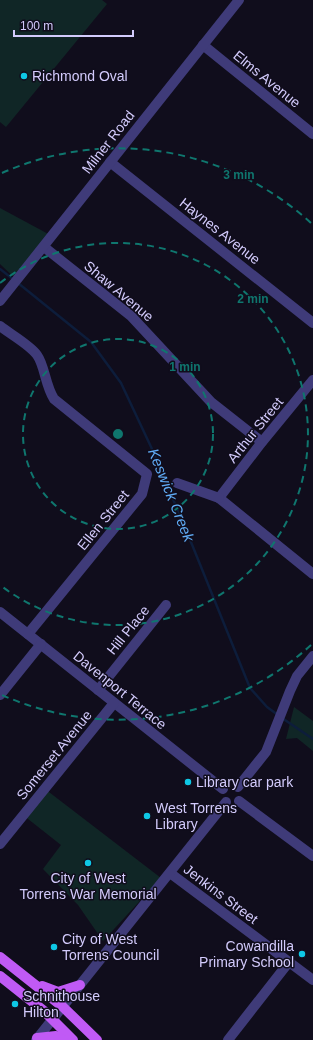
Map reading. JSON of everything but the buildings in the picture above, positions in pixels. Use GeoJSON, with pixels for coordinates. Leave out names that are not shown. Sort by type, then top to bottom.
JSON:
{"type":"FeatureCollection","features":[{"type":"Feature","properties":{"kind":"main road"},"geometry":{"type":"LineString","coordinates":[[0,957],[63,1006],[97,1040]]}},
{"type":"Feature","properties":{"kind":"main road"},"geometry":{"type":"LineString","coordinates":[[0,976],[52,1019],[73,1040]]}},
{"type":"Feature","properties":{"kind":"main road"},"geometry":{"type":"LineString","coordinates":[[27,979],[58,992],[80,985]]}},
{"type":"Feature","properties":{"kind":"main road"},"geometry":{"type":"LineString","coordinates":[[36,1039],[56,1036],[63,1040]]}},
{"type":"Feature","properties":{"kind":"street","name":"Milner Road"},"geometry":{"type":"LineString","coordinates":[[0,301],[239,0]]}},
{"type":"Feature","properties":{"kind":"street","name":"Elms Avenue"},"geometry":{"type":"LineString","coordinates":[[203,45],[313,134]]}},
{"type":"Feature","properties":{"kind":"street","name":"Haynes Avenue"},"geometry":{"type":"LineString","coordinates":[[110,162],[313,323]]}},
{"type":"Feature","properties":{"kind":"street","name":"Shaw Avenue"},"geometry":{"type":"LineString","coordinates":[[44,247],[131,316],[211,402],[262,442]]}},
{"type":"Feature","properties":{"kind":"street","name":"Ellen Street"},"geometry":{"type":"LineString","coordinates":[[0,326],[37,355],[42,365],[46,383],[54,399],[147,474],[142,494],[28,634]]}},
{"type":"Feature","properties":{"kind":"street","name":"Arthur Street"},"geometry":{"type":"LineString","coordinates":[[219,498],[262,442],[310,391],[313,380]]}},
{"type":"Feature","properties":{"kind":"street"},"geometry":{"type":"LineString","coordinates":[[177,483],[219,498],[313,574]]}},
{"type":"Feature","properties":{"kind":"street","name":"Hill Place"},"geometry":{"type":"LineString","coordinates":[[98,690],[166,606]]}},
{"type":"Feature","properties":{"kind":"street","name":"Davenport Terrace"},"geometry":{"type":"LineString","coordinates":[[0,612],[224,789]]}},
{"type":"Feature","properties":{"kind":"street"},"geometry":{"type":"LineString","coordinates":[[0,695],[40,644]]}},
{"type":"Feature","properties":{"kind":"street"},"geometry":{"type":"LineString","coordinates":[[238,788],[266,752],[282,708],[297,676],[313,656]]}},
{"type":"Feature","properties":{"kind":"street","name":"Somerset Avenue"},"geometry":{"type":"LineString","coordinates":[[0,844],[114,703]]}},
{"type":"Feature","properties":{"kind":"street"},"geometry":{"type":"LineString","coordinates":[[230,785],[238,788],[241,792],[239,801],[233,804],[226,802],[222,796],[224,789],[230,785]]}},
{"type":"Feature","properties":{"kind":"street"},"geometry":{"type":"LineString","coordinates":[[239,801],[313,856]]}},
{"type":"Feature","properties":{"kind":"street"},"geometry":{"type":"LineString","coordinates":[[36,1039],[226,802]]}},
{"type":"Feature","properties":{"kind":"street","name":"Jenkins Street"},"geometry":{"type":"LineString","coordinates":[[170,873],[313,980]]}},
{"type":"Feature","properties":{"kind":"street"},"geometry":{"type":"LineString","coordinates":[[230,1039],[289,962]]}},
{"type":"Feature","properties":{"kind":"green space","name":"Richmond Oval"},"geometry":{"type":"Polygon","coordinates":[[[0,0],[102,0],[107,4],[6,127],[0,122],[0,0]]]}},
{"type":"Feature","properties":{"kind":"green space"},"geometry":{"type":"Polygon","coordinates":[[[0,208],[52,236],[17,280],[0,264],[0,208]]]}},
{"type":"Feature","properties":{"kind":"green space"},"geometry":{"type":"Polygon","coordinates":[[[294,707],[313,721],[313,751],[297,738],[286,739],[294,707]]]}},
{"type":"Feature","properties":{"kind":"green space"},"geometry":{"type":"Polygon","coordinates":[[[45,789],[161,878],[103,941],[78,905],[43,869],[61,845],[23,815],[45,789]]]}},
{"type":"Feature","properties":{"kind":"waterway","name":"Keswick Creek"},"geometry":{"type":"LineString","coordinates":[[0,269],[14,280]]}},
{"type":"Feature","properties":{"kind":"waterway","name":"Keswick Creek"},"geometry":{"type":"LineString","coordinates":[[18,283],[91,342],[121,383],[152,449],[250,688],[267,707],[278,715]]}},
{"type":"Feature","properties":{"kind":"waterway","name":"Keswick Creek"},"geometry":{"type":"LineString","coordinates":[[282,718],[313,739]]}},
{"type":"Feature","properties":{"kind":"place","name":"Richmond Oval"},"geometry":{"type":"Point","coordinates":[24,76]}},
{"type":"Feature","properties":{"kind":"place","name":"Library car park"},"geometry":{"type":"Point","coordinates":[188,782]}},
{"type":"Feature","properties":{"kind":"place","name":"West Torrens Library"},"geometry":{"type":"Point","coordinates":[147,816]}},
{"type":"Feature","properties":{"kind":"place","name":"City of West Torrens War Memorial"},"geometry":{"type":"Point","coordinates":[88,863]}},
{"type":"Feature","properties":{"kind":"place","name":"City of West Torrens Council"},"geometry":{"type":"Point","coordinates":[54,947]}},
{"type":"Feature","properties":{"kind":"place","name":"Cowandilla Primary School"},"geometry":{"type":"Point","coordinates":[302,954]}},
{"type":"Feature","properties":{"kind":"place","name":"Schnithouse Hilton"},"geometry":{"type":"Point","coordinates":[15,1004]}}]}
